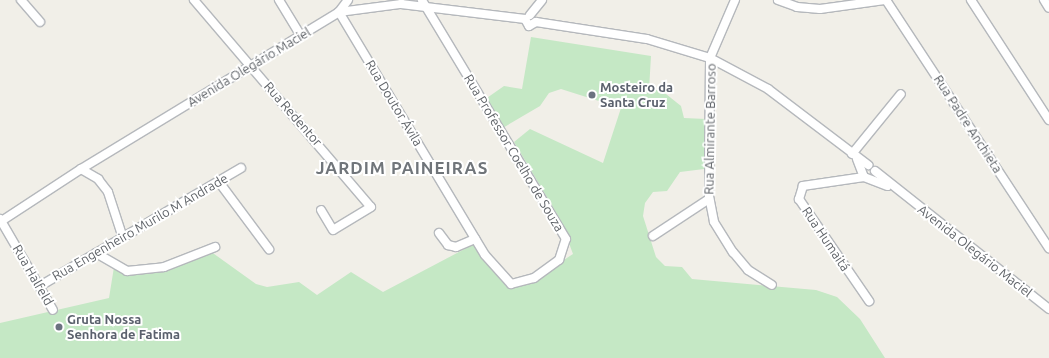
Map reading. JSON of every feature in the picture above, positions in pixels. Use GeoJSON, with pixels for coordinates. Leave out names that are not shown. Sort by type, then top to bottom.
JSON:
{"type":"FeatureCollection","features":[{"type":"Feature","properties":{"kind":"street"},"geometry":{"type":"LineString","coordinates":[[21,0],[40,22]]}},
{"type":"Feature","properties":{"kind":"street","name":"Rua Redentor"},"geometry":{"type":"LineString","coordinates":[[194,0],[252,65],[345,174],[371,207],[333,230],[321,210]]}},
{"type":"Feature","properties":{"kind":"street"},"geometry":{"type":"LineString","coordinates":[[279,0],[301,36]]}},
{"type":"Feature","properties":{"kind":"street"},"geometry":{"type":"LineString","coordinates":[[339,12],[348,0]]}},
{"type":"Feature","properties":{"kind":"street"},"geometry":{"type":"LineString","coordinates":[[422,0],[427,9]]}},
{"type":"Feature","properties":{"kind":"street"},"geometry":{"type":"LineString","coordinates":[[542,0],[527,17],[536,22],[647,39],[710,58],[758,82],[854,156],[901,94]]}},
{"type":"Feature","properties":{"kind":"street","name":"Rua Almirante Barroso"},"geometry":{"type":"LineString","coordinates":[[735,0],[710,58],[709,199],[714,222],[733,252],[748,270],[772,285]]}},
{"type":"Feature","properties":{"kind":"street"},"geometry":{"type":"LineString","coordinates":[[778,0],[797,7],[820,9],[886,0]]}},
{"type":"Feature","properties":{"kind":"street","name":"Rua Padre Anchieta"},"geometry":{"type":"LineString","coordinates":[[886,0],[1049,248]]}},
{"type":"Feature","properties":{"kind":"street"},"geometry":{"type":"LineString","coordinates":[[971,0],[1049,120]]}},
{"type":"Feature","properties":{"kind":"street"},"geometry":{"type":"LineString","coordinates":[[1044,0],[1049,8]]}},
{"type":"Feature","properties":{"kind":"street","name":"Avenida Olegário Maciel"},"geometry":{"type":"LineString","coordinates":[[0,220],[339,12],[380,5],[527,17]]}},
{"type":"Feature","properties":{"kind":"street","name":"Rua Professor Coelho de Souza"},"geometry":{"type":"LineString","coordinates":[[427,9],[566,239],[559,260],[534,278],[511,284],[485,255]]}},
{"type":"Feature","properties":{"kind":"street","name":"Rua Doutor Ávila"},"geometry":{"type":"LineString","coordinates":[[339,12],[485,255]]}},
{"type":"Feature","properties":{"kind":"street","name":"Avenida Olegário Maciel"},"geometry":{"type":"LineString","coordinates":[[854,156],[868,172],[902,193],[1049,309]]}},
{"type":"Feature","properties":{"kind":"street","name":"Rua Engenheiro Murilo M Andrade"},"geometry":{"type":"LineString","coordinates":[[40,286],[96,253],[122,235],[219,182],[241,168]]}},
{"type":"Feature","properties":{"kind":"street"},"geometry":{"type":"LineString","coordinates":[[81,169],[98,179],[108,192],[122,235]]}},
{"type":"Feature","properties":{"kind":"street","name":"Rua Humaitá"},"geometry":{"type":"LineString","coordinates":[[868,172],[803,186],[799,199],[869,302]]}},
{"type":"Feature","properties":{"kind":"street"},"geometry":{"type":"LineString","coordinates":[[219,182],[269,249]]}},
{"type":"Feature","properties":{"kind":"street"},"geometry":{"type":"LineString","coordinates":[[654,236],[709,199]]}},
{"type":"Feature","properties":{"kind":"street","name":"Rua Halfeld"},"geometry":{"type":"LineString","coordinates":[[0,220],[53,310]]}},
{"type":"Feature","properties":{"kind":"street"},"geometry":{"type":"LineString","coordinates":[[439,234],[448,245],[456,247],[475,239]]}},
{"type":"Feature","properties":{"kind":"street"},"geometry":{"type":"LineString","coordinates":[[96,253],[127,271],[164,267],[215,247]]}},
{"type":"Feature","properties":{"kind":"green space"},"geometry":{"type":"Polygon","coordinates":[[[531,37],[651,56],[649,90],[661,90],[681,106],[684,118],[706,119],[704,169],[680,172],[667,191],[653,192],[645,203],[643,216],[656,257],[665,266],[682,267],[692,279],[816,290],[837,297],[860,319],[885,358],[0,358],[0,323],[109,298],[114,267],[157,272],[210,251],[256,284],[267,287],[299,282],[317,295],[351,272],[383,292],[476,243],[506,286],[533,280],[573,254],[560,219],[514,142],[530,129],[603,163],[621,108],[561,89],[549,93],[540,106],[501,129],[484,100],[504,86],[522,89],[531,37]]]}},
{"type":"Feature","properties":{"kind":"place","name":"Mosteiro da Santa Cruz"},"geometry":{"type":"Point","coordinates":[592,95]}},
{"type":"Feature","properties":{"kind":"place","name":"Gruta Nossa Senhora de Fatima"},"geometry":{"type":"Point","coordinates":[59,327]}},
{"type":"Feature","properties":{"kind":"district","name":"JARDIM PAINEIRAS"},"geometry":{"type":"Point","coordinates":[402,168]}}]}
